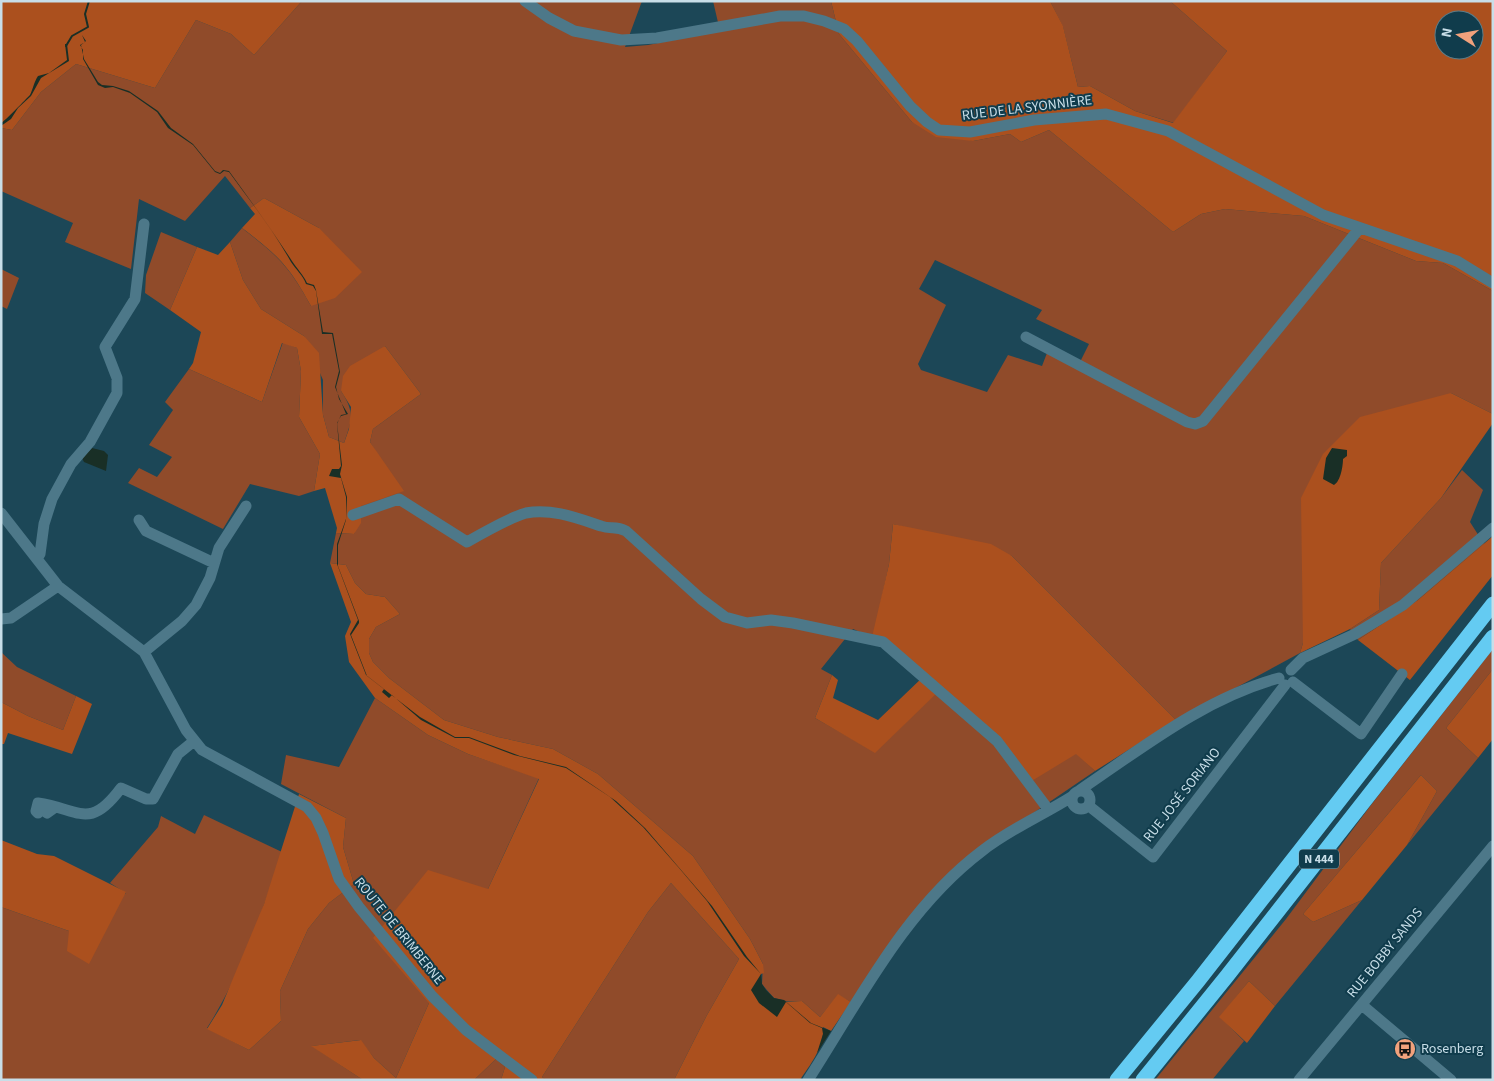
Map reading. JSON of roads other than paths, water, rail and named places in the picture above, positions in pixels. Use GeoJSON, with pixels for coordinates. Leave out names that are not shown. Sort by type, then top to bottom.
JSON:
{"type":"FeatureCollection","features":[{"type":"Feature","properties":{"kind":"highway","name":"N 444"},"geometry":{"type":"LineString","coordinates":[[1117,1080],[1233,937],[1493,604]]}},
{"type":"Feature","properties":{"kind":"highway","name":"N 444"},"geometry":{"type":"LineString","coordinates":[[1142,1080],[1244,955],[1493,637]]}},
{"type":"Feature","properties":{"kind":"street","name":"RUE DE LA SYONNIÈRE"},"geometry":{"type":"LineString","coordinates":[[525,1],[549,18],[574,31],[621,40],[657,38],[780,16],[804,16],[824,21],[844,29],[857,41],[910,106],[927,122],[940,130],[970,132],[1034,120],[1106,114],[1168,131],[1308,208],[1359,229],[1456,261],[1493,283]]}},
{"type":"Feature","properties":{"kind":"street"},"geometry":{"type":"LineString","coordinates":[[37,558],[40,554],[44,524],[52,499],[71,464],[90,442],[117,393],[117,378],[104,347],[135,299],[144,224]]}},
{"type":"Feature","properties":{"kind":"street"},"geometry":{"type":"LineString","coordinates":[[1026,337],[1187,422],[1195,424],[1203,421],[1359,229]]}},
{"type":"Feature","properties":{"kind":"street"},"geometry":{"type":"LineString","coordinates":[[353,515],[399,499],[467,542],[525,513],[552,512],[572,516],[605,528],[617,526],[626,531],[701,599],[725,617],[747,623],[771,620],[793,623],[883,642],[997,741],[1048,809]]}},
{"type":"Feature","properties":{"kind":"street"},"geometry":{"type":"LineString","coordinates":[[144,652],[182,621],[196,605],[219,548],[246,506]]}},
{"type":"Feature","properties":{"kind":"street","name":"ROUTE DE BRIMBERNE"},"geometry":{"type":"LineString","coordinates":[[1,513],[58,586],[144,652],[194,741],[209,755],[306,807],[316,818],[323,833],[339,879],[359,907],[432,996],[466,1030],[532,1080]]}},
{"type":"Feature","properties":{"kind":"street"},"geometry":{"type":"LineString","coordinates":[[139,520],[146,531],[214,563]]}},
{"type":"Feature","properties":{"kind":"street"},"geometry":{"type":"LineString","coordinates":[[808,1080],[883,962],[905,932],[956,874],[982,851],[1048,809],[1081,799],[1093,789],[1109,770],[1190,718],[1253,685],[1285,682],[1295,677],[1291,670],[1304,658],[1355,634],[1403,605],[1493,528]]}},
{"type":"Feature","properties":{"kind":"street"},"geometry":{"type":"LineString","coordinates":[[1,619],[11,618],[58,586]]}},
{"type":"Feature","properties":{"kind":"street"},"geometry":{"type":"LineString","coordinates":[[1285,682],[1361,734],[1402,674]]}},
{"type":"Feature","properties":{"kind":"street","name":"RUE JOSÉ SORIANO"},"geometry":{"type":"LineString","coordinates":[[1081,799],[1153,857],[1285,682]]}},
{"type":"Feature","properties":{"kind":"street"},"geometry":{"type":"LineString","coordinates":[[54,808],[86,815],[100,811],[120,788],[124,787],[146,799],[153,799],[178,754],[194,741]]}},
{"type":"Feature","properties":{"kind":"street","name":"RUE BOBBY SANDS"},"geometry":{"type":"LineString","coordinates":[[1300,1080],[1493,846]]}},
{"type":"Feature","properties":{"kind":"street"},"geometry":{"type":"LineString","coordinates":[[1362,1005],[1451,1080]]}},
{"type":"Feature","properties":{"kind":"waterway"},"geometry":{"type":"LineString","coordinates":[[66,46],[72,36],[88,27],[85,14],[89,1]]}},
{"type":"Feature","properties":{"kind":"place","name":"Rosenberg"},"geometry":{"type":"Point","coordinates":[1405,1049]}}]}
